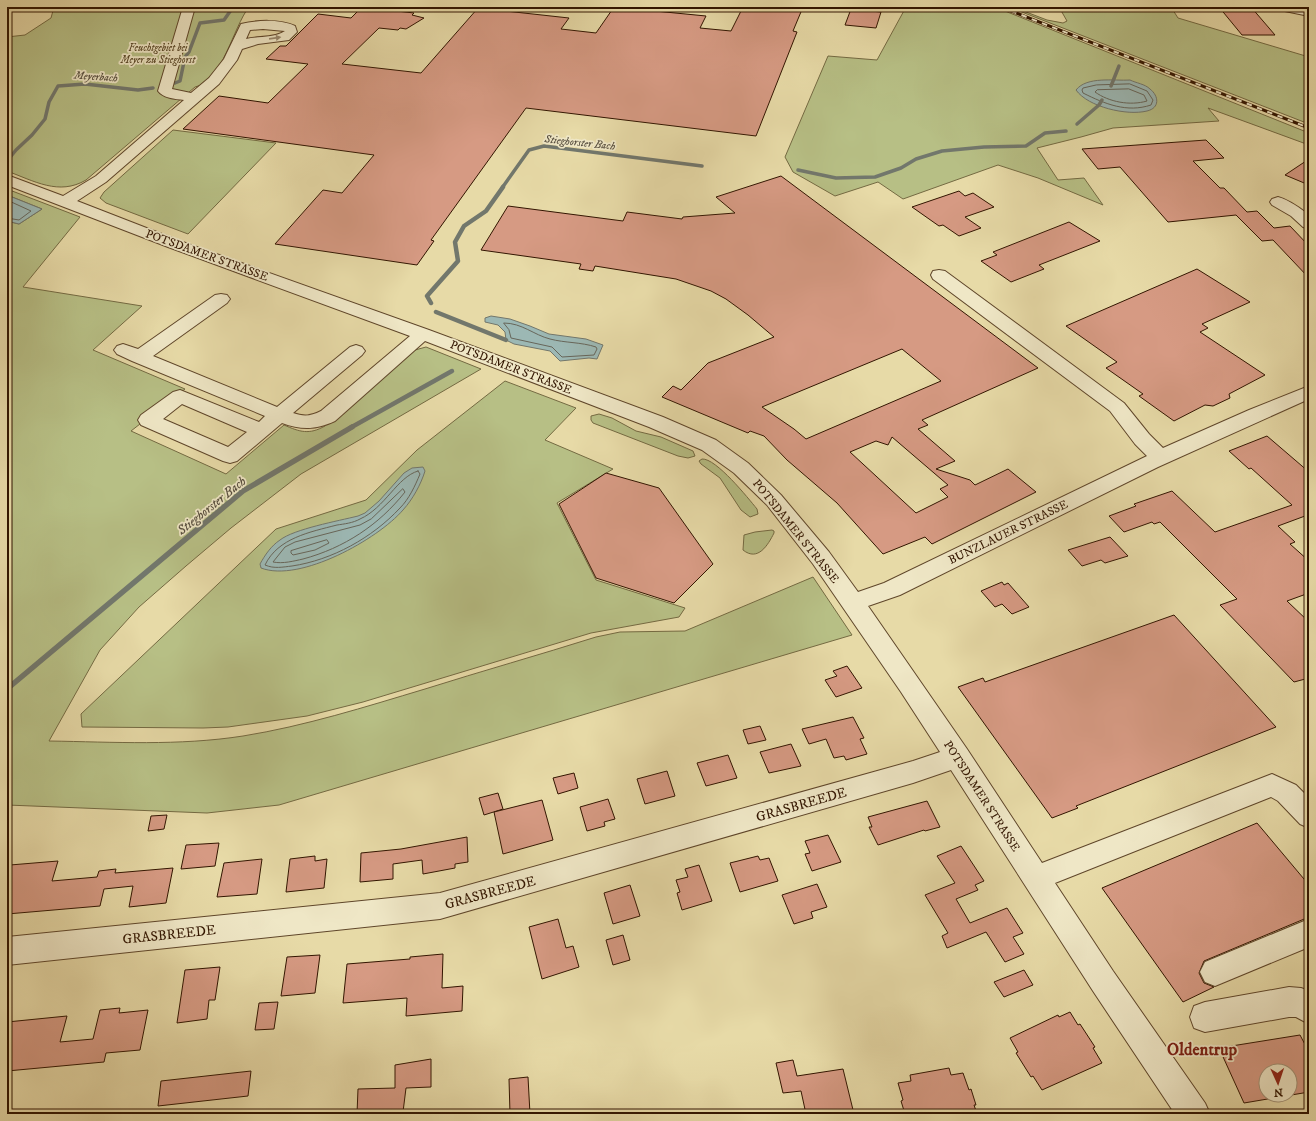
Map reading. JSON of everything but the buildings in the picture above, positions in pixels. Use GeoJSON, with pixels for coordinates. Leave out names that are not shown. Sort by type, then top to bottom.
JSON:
{"type":"FeatureCollection","features":[{"type":"Feature","properties":{"kind":"street"},"geometry":{"type":"LineString","coordinates":[[189,7],[165,91],[172,94],[194,98]]}},
{"type":"Feature","properties":{"kind":"street"},"geometry":{"type":"LineString","coordinates":[[1284,7],[1309,12]]}},
{"type":"Feature","properties":{"kind":"street"},"geometry":{"type":"LineString","coordinates":[[65,202],[101,179],[221,73],[230,60],[245,27],[282,26],[289,27],[291,29],[291,32],[284,37],[257,40],[237,46]]}},
{"type":"Feature","properties":{"kind":"street","name":"POTSDAMER STRASSE"},"geometry":{"type":"LineString","coordinates":[[7,180],[205,255],[423,334],[692,436],[718,450],[742,468],[763,488],[797,529],[853,602],[958,757],[1103,981],[1194,1114]]}},
{"type":"Feature","properties":{"kind":"street"},"geometry":{"type":"LineString","coordinates":[[1278,202],[1297,213],[1309,224]]}},
{"type":"Feature","properties":{"kind":"street"},"geometry":{"type":"LineString","coordinates":[[939,275],[1116,407],[1142,439],[1160,457]]}},
{"type":"Feature","properties":{"kind":"street"},"geometry":{"type":"LineString","coordinates":[[221,299],[131,354],[298,423],[309,424],[328,416],[423,334]]}},
{"type":"Feature","properties":{"kind":"street"},"geometry":{"type":"LineString","coordinates":[[261,430],[180,396],[148,420],[230,456],[356,351]]}},
{"type":"Feature","properties":{"kind":"street","name":"BUNZLAUER STRASSE"},"geometry":{"type":"LineString","coordinates":[[853,602],[892,589],[1160,457],[1246,418],[1309,392]]}},
{"type":"Feature","properties":{"kind":"street","name":"GRASBREEDE"},"geometry":{"type":"LineString","coordinates":[[7,951],[447,904],[906,774],[958,757]]}},
{"type":"Feature","properties":{"kind":"street"},"geometry":{"type":"LineString","coordinates":[[1036,878],[1272,784],[1288,793],[1309,816]]}},
{"type":"Feature","properties":{"kind":"street"},"geometry":{"type":"LineString","coordinates":[[1215,972],[1309,933]]}},
{"type":"Feature","properties":{"kind":"street"},"geometry":{"type":"LineString","coordinates":[[1205,1017],[1289,1002],[1301,1003],[1309,1010]]}},
{"type":"Feature","properties":{"kind":"green space","name":"Feuchtgebiet bei Meyer zu Stieghorst"},"geometry":{"type":"Polygon","coordinates":[[[54,7],[249,7],[243,16],[220,64],[213,75],[205,83],[195,87],[86,180],[76,185],[56,187],[46,185],[7,171],[7,37],[25,35],[51,18],[54,7]]]}},
{"type":"Feature","properties":{"kind":"green space"},"geometry":{"type":"Polygon","coordinates":[[[906,7],[995,7],[1309,133],[1309,145],[1208,108],[1219,121],[1113,128],[1037,148],[1058,180],[1084,178],[1103,205],[1038,178],[998,165],[903,199],[878,182],[835,196],[793,172],[785,157],[828,56],[877,60],[906,7]]]}},
{"type":"Feature","properties":{"kind":"green space"},"geometry":{"type":"Polygon","coordinates":[[[1009,7],[1013,7],[1047,20],[1063,23],[1067,21],[1059,7],[1171,7],[1178,18],[1309,57],[1309,124],[1009,7]]]}},
{"type":"Feature","properties":{"kind":"green space"},"geometry":{"type":"Polygon","coordinates":[[[173,130],[276,143],[188,234],[106,203],[100,198],[104,192],[173,130]]]}},
{"type":"Feature","properties":{"kind":"green space"},"geometry":{"type":"Polygon","coordinates":[[[7,189],[80,217],[23,287],[142,306],[93,350],[185,389],[131,431],[226,474],[284,425],[304,432],[314,431],[325,426],[415,350],[426,347],[481,369],[301,474],[231,528],[186,566],[139,607],[100,650],[49,741],[146,743],[171,742],[219,739],[266,732],[335,716],[596,637],[620,632],[685,631],[813,577],[852,635],[279,805],[207,813],[7,805],[7,221],[19,224],[42,209],[7,195],[7,189]]]}},
{"type":"Feature","properties":{"kind":"green space"},"geometry":{"type":"Polygon","coordinates":[[[505,381],[576,408],[545,440],[613,469],[557,503],[596,580],[685,608],[679,617],[591,633],[363,702],[307,716],[228,727],[82,727],[81,714],[276,529],[366,500],[417,450],[505,381]]]}},
{"type":"Feature","properties":{"kind":"green space"},"geometry":{"type":"Polygon","coordinates":[[[599,414],[612,418],[636,431],[661,437],[693,451],[695,456],[688,458],[678,456],[593,423],[591,416],[599,414]]]}},
{"type":"Feature","properties":{"kind":"green space"},"geometry":{"type":"Polygon","coordinates":[[[702,459],[708,460],[723,471],[747,496],[757,509],[758,514],[750,517],[741,510],[720,478],[701,464],[699,461],[702,459]]]}},
{"type":"Feature","properties":{"kind":"green space"},"geometry":{"type":"Polygon","coordinates":[[[772,530],[774,533],[766,547],[758,553],[748,553],[743,550],[744,535],[772,530]]]}},
{"type":"Feature","properties":{"kind":"water"},"geometry":{"type":"Polygon","coordinates":[[[1130,80],[1148,87],[1153,92],[1157,102],[1154,107],[1147,111],[1139,112],[1108,109],[1089,101],[1076,90],[1087,83],[1094,81],[1130,80]]]}},
{"type":"Feature","properties":{"kind":"water"},"geometry":{"type":"Polygon","coordinates":[[[7,195],[42,209],[19,224],[7,221],[7,195]]]}},
{"type":"Feature","properties":{"kind":"water"},"geometry":{"type":"Polygon","coordinates":[[[491,316],[510,319],[549,334],[586,339],[603,345],[597,359],[589,358],[560,361],[550,351],[514,344],[506,340],[505,332],[498,325],[485,322],[485,318],[491,316]]]}},
{"type":"Feature","properties":{"kind":"water"},"geometry":{"type":"Polygon","coordinates":[[[423,467],[425,471],[421,481],[407,506],[376,533],[357,545],[337,556],[316,564],[296,569],[277,571],[261,568],[260,564],[266,554],[280,540],[295,532],[365,513],[379,501],[404,473],[412,468],[423,467]]]}},
{"type":"Feature","properties":{"kind":"waterway","name":"Meyerbach"},"geometry":{"type":"LineString","coordinates":[[175,83],[180,81],[185,57],[189,52],[200,23],[224,20],[231,10],[229,7]]}},
{"type":"Feature","properties":{"kind":"waterway"},"geometry":{"type":"LineString","coordinates":[[1111,86],[1119,66]]}},
{"type":"Feature","properties":{"kind":"waterway","name":"Meyerbach"},"geometry":{"type":"LineString","coordinates":[[7,161],[45,119],[49,102],[58,86],[85,84],[138,90],[153,88]]}},
{"type":"Feature","properties":{"kind":"waterway"},"geometry":{"type":"LineString","coordinates":[[1077,124],[1099,105],[1102,100]]}},
{"type":"Feature","properties":{"kind":"waterway"},"geometry":{"type":"LineString","coordinates":[[798,170],[836,178],[875,177],[901,168],[916,159],[942,151],[984,147],[1026,146],[1045,133],[1066,131]]}},
{"type":"Feature","properties":{"kind":"waterway","name":"Stieghorster Bach"},"geometry":{"type":"LineString","coordinates":[[502,188],[529,150],[544,146],[702,166]]}},
{"type":"Feature","properties":{"kind":"waterway","name":"Stieghorster Bach"},"geometry":{"type":"LineString","coordinates":[[431,303],[427,296],[458,261],[455,242],[464,226],[486,211],[503,187]]}},
{"type":"Feature","properties":{"kind":"waterway","name":"Stieghorster Bach"},"geometry":{"type":"LineString","coordinates":[[436,312],[506,340]]}},
{"type":"Feature","properties":{"kind":"waterway","name":"Stieghorster Bach"},"geometry":{"type":"LineString","coordinates":[[350,428],[452,371]]}},
{"type":"Feature","properties":{"kind":"waterway","name":"Stieghorster Bach"},"geometry":{"type":"LineString","coordinates":[[7,689],[243,491],[352,427]]}},
{"type":"Feature","properties":{"kind":"railway"},"geometry":{"type":"LineString","coordinates":[[1001,7],[1309,128]]}},
{"type":"Feature","properties":{"kind":"district","name":"Oldentrup"},"geometry":{"type":"Point","coordinates":[1202,1049]}}]}
